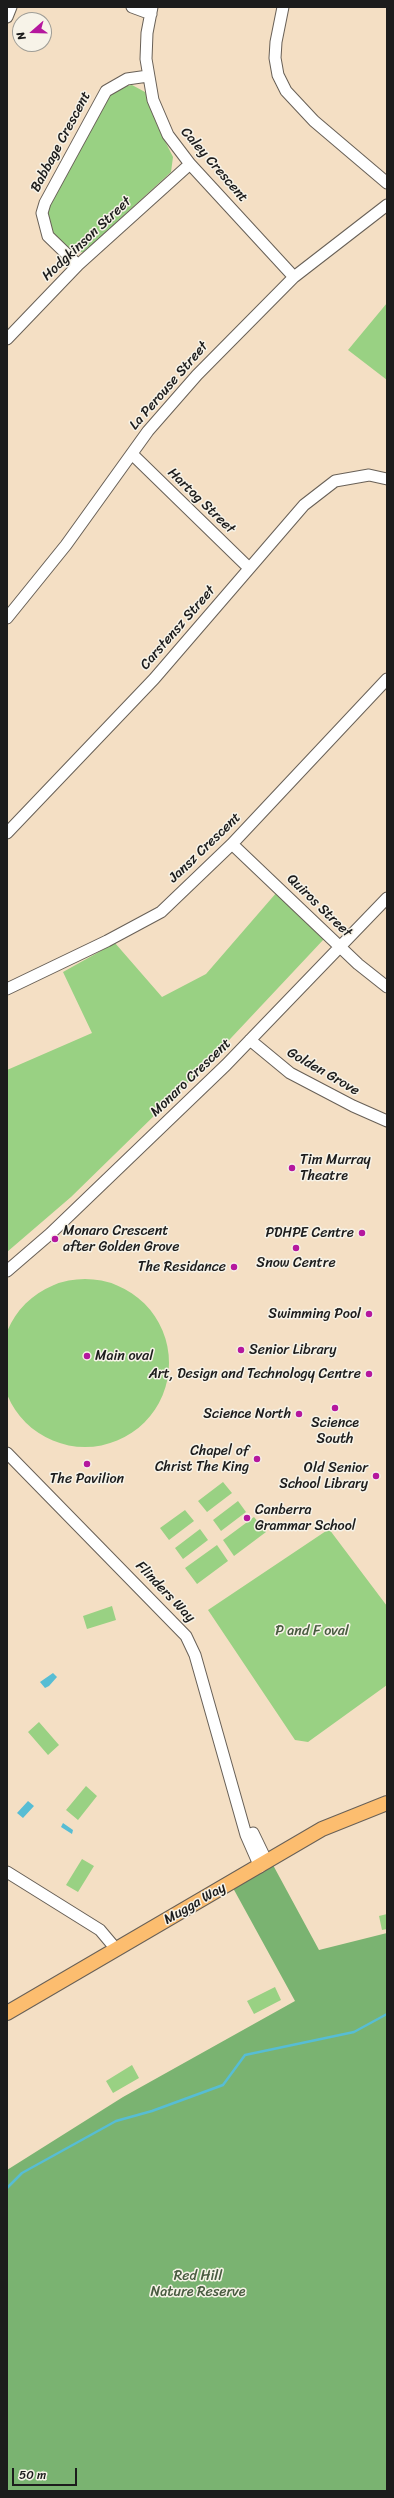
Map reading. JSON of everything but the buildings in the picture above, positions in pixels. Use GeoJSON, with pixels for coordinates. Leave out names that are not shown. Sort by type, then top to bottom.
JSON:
{"type":"FeatureCollection","features":[{"type":"Feature","properties":{"kind":"main road","name":"Mugga Way"},"geometry":{"type":"LineString","coordinates":[[7,2013],[322,1829],[387,1803]]}},
{"type":"Feature","properties":{"kind":"street"},"geometry":{"type":"LineString","coordinates":[[7,17],[11,7]]}},
{"type":"Feature","properties":{"kind":"street"},"geometry":{"type":"LineString","coordinates":[[132,7],[151,10]]}},
{"type":"Feature","properties":{"kind":"street"},"geometry":{"type":"LineString","coordinates":[[283,7],[276,42],[275,58],[278,75],[286,91],[314,121],[387,183]]}},
{"type":"Feature","properties":{"kind":"street","name":"Caley Crescent"},"geometry":{"type":"LineString","coordinates":[[151,10],[147,33],[146,59],[148,76],[159,117],[168,135],[190,164],[294,277]]}},
{"type":"Feature","properties":{"kind":"street","name":"Babbage Crescent"},"geometry":{"type":"LineString","coordinates":[[78,264],[48,236],[42,212],[44,203],[106,90],[127,79],[148,76]]}},
{"type":"Feature","properties":{"kind":"street","name":"Hodgkinson Street"},"geometry":{"type":"LineString","coordinates":[[7,339],[78,264],[190,164]]}},
{"type":"Feature","properties":{"kind":"street","name":"La Perouse Street"},"geometry":{"type":"LineString","coordinates":[[7,618],[66,545],[148,431],[206,364],[294,277],[387,204]]}},
{"type":"Feature","properties":{"kind":"street","name":"Hartog Street"},"geometry":{"type":"LineString","coordinates":[[132,454],[249,568]]}},
{"type":"Feature","properties":{"kind":"street","name":"Carstensz Street"},"geometry":{"type":"LineString","coordinates":[[7,834],[154,679],[249,568],[304,506],[320,491],[335,481],[352,477],[369,475],[387,479]]}},
{"type":"Feature","properties":{"kind":"street","name":"Jansz Crescent"},"geometry":{"type":"LineString","coordinates":[[7,989],[107,941],[161,912],[232,844],[387,679]]}},
{"type":"Feature","properties":{"kind":"street","name":"Quiros Street"},"geometry":{"type":"LineString","coordinates":[[232,844],[358,964],[387,987]]}},
{"type":"Feature","properties":{"kind":"street","name":"Monaro Crescent"},"geometry":{"type":"LineString","coordinates":[[7,1271],[50,1234],[250,1040],[387,898]]}},
{"type":"Feature","properties":{"kind":"street","name":"Golden Grove"},"geometry":{"type":"LineString","coordinates":[[250,1040],[290,1073],[353,1106],[387,1121]]}},
{"type":"Feature","properties":{"kind":"street","name":"Flinders Way"},"geometry":{"type":"LineString","coordinates":[[7,1453],[186,1636],[195,1655],[242,1815],[263,1864]]}},
{"type":"Feature","properties":{"kind":"street"},"geometry":{"type":"LineString","coordinates":[[7,1872],[100,1930],[116,1949]]}},
{"type":"Feature","properties":{"kind":"green space"},"geometry":{"type":"Polygon","coordinates":[[[132,85],[145,92],[150,103],[157,125],[173,157],[171,172],[84,252],[72,253],[53,234],[48,221],[48,207],[108,97],[118,88],[132,85]]]}},
{"type":"Feature","properties":{"kind":"green space"},"geometry":{"type":"Polygon","coordinates":[[[387,303],[387,380],[348,350],[387,303]]]}},
{"type":"Feature","properties":{"kind":"green space"},"geometry":{"type":"Polygon","coordinates":[[[277,892],[324,939],[201,1070],[71,1197],[7,1252],[7,1070],[92,1033],[63,972],[115,943],[162,997],[206,974],[277,892]]]}},
{"type":"Feature","properties":{"kind":"green space","name":"Main oval"},"geometry":{"type":"Polygon","coordinates":[[[85,1279],[109,1283],[125,1289],[138,1298],[150,1310],[159,1323],[165,1339],[169,1363],[165,1387],[159,1403],[150,1416],[138,1428],[125,1437],[109,1443],[85,1447],[61,1443],[45,1437],[32,1428],[20,1416],[11,1403],[5,1387],[1,1363],[5,1339],[11,1323],[20,1310],[32,1298],[45,1289],[61,1283],[85,1279]]]}},
{"type":"Feature","properties":{"kind":"green space"},"geometry":{"type":"Polygon","coordinates":[[[223,1482],[232,1493],[207,1512],[198,1501],[223,1482]]]}},
{"type":"Feature","properties":{"kind":"green space"},"geometry":{"type":"Polygon","coordinates":[[[238,1501],[246,1512],[221,1531],[213,1520],[238,1501]]]}},
{"type":"Feature","properties":{"kind":"green space"},"geometry":{"type":"Polygon","coordinates":[[[185,1510],[194,1521],[169,1540],[160,1528],[185,1510]]]}},
{"type":"Feature","properties":{"kind":"green space"},"geometry":{"type":"Polygon","coordinates":[[[254,1517],[266,1532],[234,1556],[223,1540],[254,1517]]]}},
{"type":"Feature","properties":{"kind":"green space"},"geometry":{"type":"Polygon","coordinates":[[[200,1529],[208,1540],[183,1559],[175,1548],[200,1529]]]}},
{"type":"Feature","properties":{"kind":"green space","name":"P and F oval"},"geometry":{"type":"Polygon","coordinates":[[[329,1529],[387,1606],[387,1685],[308,1742],[295,1740],[208,1610],[329,1529]]]}},
{"type":"Feature","properties":{"kind":"green space"},"geometry":{"type":"Polygon","coordinates":[[[217,1545],[228,1561],[197,1584],[185,1568],[217,1545]]]}},
{"type":"Feature","properties":{"kind":"green space"},"geometry":{"type":"Polygon","coordinates":[[[112,1606],[116,1620],[87,1629],[83,1616],[112,1606]]]}},
{"type":"Feature","properties":{"kind":"green space"},"geometry":{"type":"Polygon","coordinates":[[[39,1722],[59,1745],[48,1755],[28,1732],[39,1722]]]}},
{"type":"Feature","properties":{"kind":"green space"},"geometry":{"type":"Polygon","coordinates":[[[86,1786],[97,1796],[78,1820],[66,1810],[86,1786]]]}},
{"type":"Feature","properties":{"kind":"green space"},"geometry":{"type":"Polygon","coordinates":[[[82,1859],[94,1866],[78,1892],[66,1885],[82,1859]]]}},
{"type":"Feature","properties":{"kind":"green space","name":"Red Hill Nature Reserve"},"geometry":{"type":"Polygon","coordinates":[[[273,1865],[319,1950],[387,1933],[387,2491],[7,2491],[7,2170],[123,2097],[295,2001],[233,1888],[273,1865]]]}},
{"type":"Feature","properties":{"kind":"green space"},"geometry":{"type":"Polygon","coordinates":[[[387,1914],[387,1929],[382,1930],[379,1916],[387,1914]]]}},
{"type":"Feature","properties":{"kind":"green space"},"geometry":{"type":"Polygon","coordinates":[[[275,1987],[281,2000],[254,2014],[247,2001],[275,1987]]]}},
{"type":"Feature","properties":{"kind":"green space"},"geometry":{"type":"Polygon","coordinates":[[[132,2065],[139,2078],[113,2093],[106,2081],[132,2065]]]}},
{"type":"Feature","properties":{"kind":"water"},"geometry":{"type":"Polygon","coordinates":[[[53,1673],[57,1677],[49,1686],[45,1688],[40,1682],[53,1673]]]}},
{"type":"Feature","properties":{"kind":"water"},"geometry":{"type":"Polygon","coordinates":[[[28,1801],[34,1806],[23,1818],[17,1813],[28,1801]]]}},
{"type":"Feature","properties":{"kind":"water"},"geometry":{"type":"Polygon","coordinates":[[[63,1823],[73,1830],[72,1834],[61,1827],[63,1823]]]}},
{"type":"Feature","properties":{"kind":"waterway"},"geometry":{"type":"LineString","coordinates":[[7,2188],[22,2173],[116,2121],[152,2111],[223,2085],[245,2055],[354,2032],[387,2014]]}},
{"type":"Feature","properties":{"kind":"place","name":"Tim Murray Theatre"},"geometry":{"type":"Point","coordinates":[292,1168]}},
{"type":"Feature","properties":{"kind":"place","name":"PDHPE Centre"},"geometry":{"type":"Point","coordinates":[362,1233]}},
{"type":"Feature","properties":{"kind":"place","name":"Monaro Crescent after Golden Grove"},"geometry":{"type":"Point","coordinates":[55,1239]}},
{"type":"Feature","properties":{"kind":"place","name":"Snow Centre"},"geometry":{"type":"Point","coordinates":[296,1248]}},
{"type":"Feature","properties":{"kind":"place","name":"The Residance"},"geometry":{"type":"Point","coordinates":[234,1267]}},
{"type":"Feature","properties":{"kind":"place","name":"Swimming Pool"},"geometry":{"type":"Point","coordinates":[369,1314]}},
{"type":"Feature","properties":{"kind":"place","name":"Senior Library"},"geometry":{"type":"Point","coordinates":[241,1350]}},
{"type":"Feature","properties":{"kind":"place","name":"Main oval"},"geometry":{"type":"Point","coordinates":[87,1356]}},
{"type":"Feature","properties":{"kind":"place","name":"Art, Design and Technology Centre"},"geometry":{"type":"Point","coordinates":[369,1374]}},
{"type":"Feature","properties":{"kind":"place","name":"Science South"},"geometry":{"type":"Point","coordinates":[335,1408]}},
{"type":"Feature","properties":{"kind":"place","name":"Science North"},"geometry":{"type":"Point","coordinates":[299,1414]}},
{"type":"Feature","properties":{"kind":"place","name":"Chapel of Christ The King"},"geometry":{"type":"Point","coordinates":[257,1459]}},
{"type":"Feature","properties":{"kind":"place","name":"The Pavilion"},"geometry":{"type":"Point","coordinates":[87,1464]}},
{"type":"Feature","properties":{"kind":"place","name":"Old Senior School Library"},"geometry":{"type":"Point","coordinates":[376,1476]}},
{"type":"Feature","properties":{"kind":"place","name":"Canberra Grammar School"},"geometry":{"type":"Point","coordinates":[247,1518]}}]}
